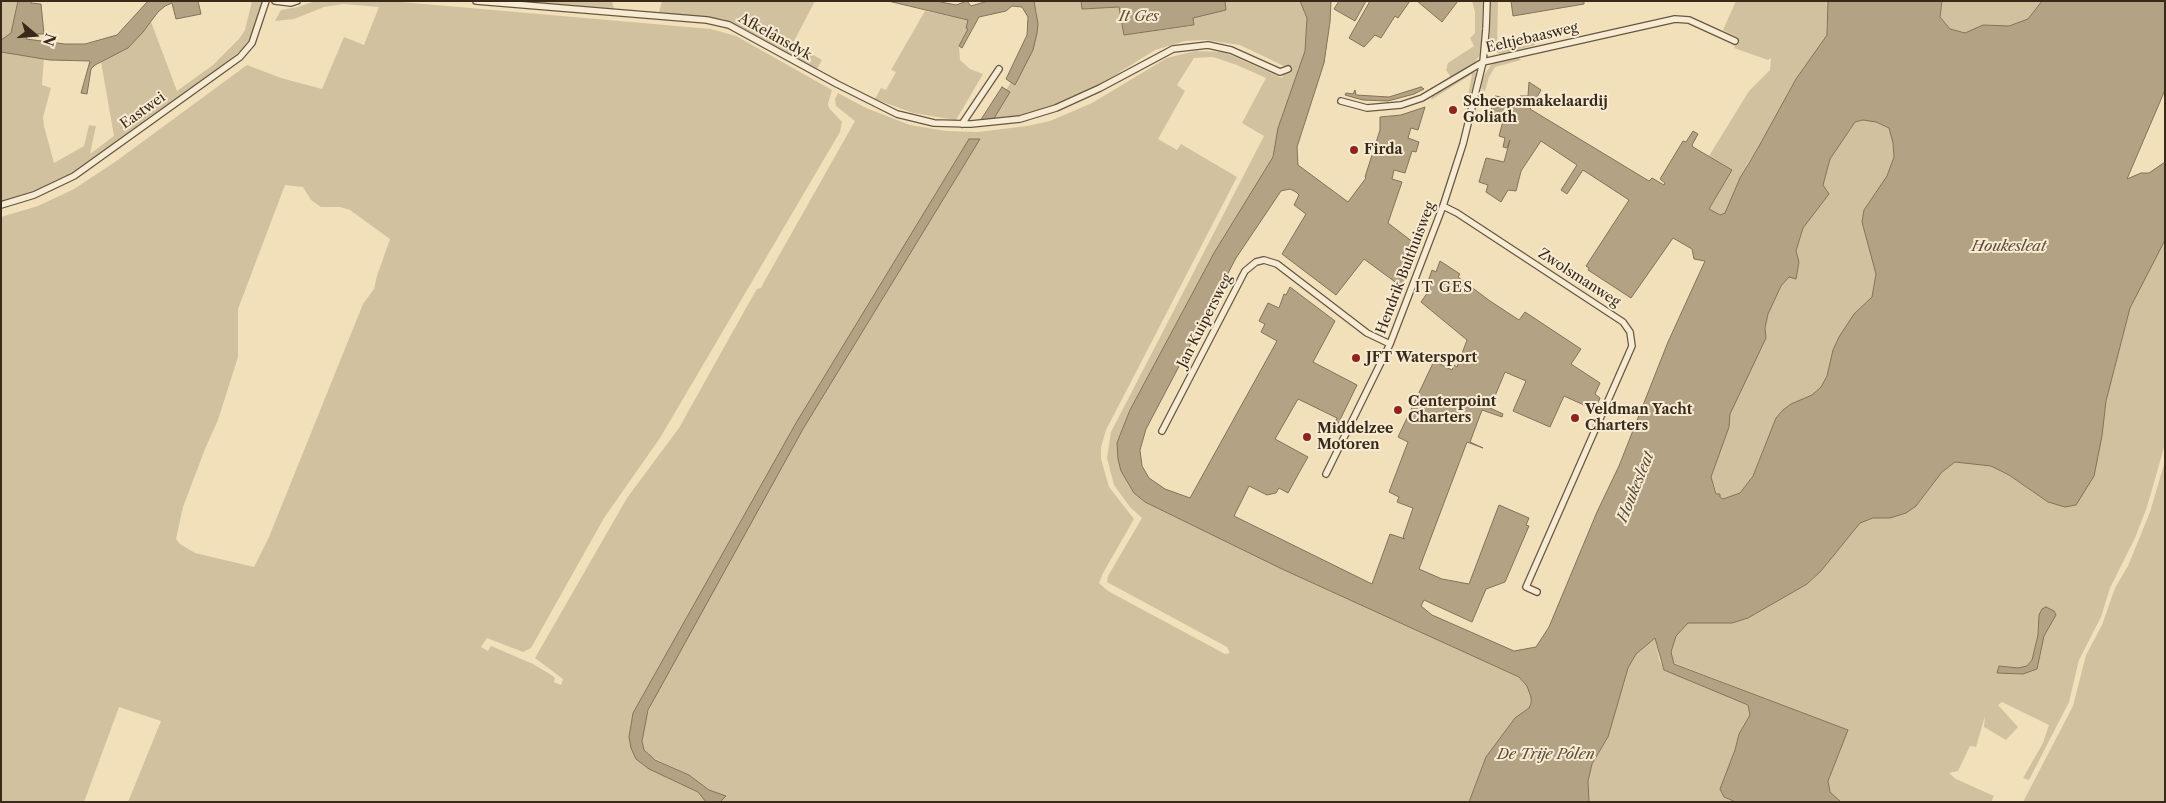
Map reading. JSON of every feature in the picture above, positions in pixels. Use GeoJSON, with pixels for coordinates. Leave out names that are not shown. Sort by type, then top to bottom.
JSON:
{"type":"FeatureCollection","features":[{"type":"Feature","properties":{"kind":"street","name":"Eastwei"},"geometry":{"type":"LineString","coordinates":[[1,205],[34,196],[74,176],[240,57],[252,43],[266,1]]}},
{"type":"Feature","properties":{"kind":"street"},"geometry":{"type":"LineString","coordinates":[[275,1],[291,3],[297,1]]}},
{"type":"Feature","properties":{"kind":"street","name":"Afkelânsdyk"},"geometry":{"type":"LineString","coordinates":[[476,1],[707,20],[742,31],[754,40],[820,76],[897,114],[934,123],[962,124],[1020,119],[1056,108],[1100,88],[1173,49],[1208,45],[1231,50],[1280,72],[1288,69]]}},
{"type":"Feature","properties":{"kind":"street","name":"Hendrik Bulthuisweg"},"geometry":{"type":"LineString","coordinates":[[1326,474],[1390,344],[1444,206],[1463,144],[1482,62],[1487,1]]}},
{"type":"Feature","properties":{"kind":"street","name":"Eeltjebaasweg"},"geometry":{"type":"LineString","coordinates":[[1341,101],[1367,108],[1401,105],[1422,98],[1482,62],[1611,32],[1682,18],[1735,41]]}},
{"type":"Feature","properties":{"kind":"street"},"geometry":{"type":"LineString","coordinates":[[962,124],[999,69]]}},
{"type":"Feature","properties":{"kind":"street","name":"Zwolsmanweg"},"geometry":{"type":"LineString","coordinates":[[1444,206],[1623,322],[1630,332],[1632,346],[1526,587],[1537,592]]}},
{"type":"Feature","properties":{"kind":"street","name":"Jan Kuipersweg"},"geometry":{"type":"LineString","coordinates":[[1162,431],[1245,271],[1256,262],[1264,260],[1277,264],[1368,333],[1390,344]]}},
{"type":"Feature","properties":{"kind":"shaded area"},"geometry":{"type":"Polygon","coordinates":[[[1,1],[18,1],[11,33],[1,40],[1,1]]]}},
{"type":"Feature","properties":{"kind":"shaded area"},"geometry":{"type":"Polygon","coordinates":[[[252,1],[263,1],[254,34],[241,50],[214,73],[74,174],[36,192],[1,202],[1,52],[44,58],[42,85],[51,88],[43,117],[54,163],[84,146],[89,125],[96,126],[90,154],[114,136],[101,62],[128,48],[151,22],[177,91],[213,65],[239,39],[245,30],[252,1]]]}},
{"type":"Feature","properties":{"kind":"shaded area"},"geometry":{"type":"Polygon","coordinates":[[[315,1],[390,1],[711,29],[736,36],[832,90],[828,104],[829,108],[842,122],[840,132],[660,438],[604,518],[531,648],[523,652],[487,638],[481,647],[488,651],[491,646],[533,664],[553,676],[555,678],[554,682],[561,685],[563,679],[535,658],[627,498],[679,428],[746,308],[757,289],[761,288],[855,121],[836,106],[835,99],[838,93],[866,108],[910,125],[946,131],[978,132],[1050,121],[1092,103],[1167,58],[1195,51],[1224,52],[1282,78],[1286,67],[1240,45],[1206,40],[1185,41],[1155,50],[1086,93],[1036,113],[993,120],[1009,93],[1006,90],[1011,82],[1014,85],[1037,15],[1034,1],[1081,1],[1082,9],[1119,7],[1124,35],[1194,26],[1193,18],[1225,10],[1225,1],[1300,1],[1307,18],[1305,51],[1291,97],[1283,114],[1273,157],[1214,253],[1130,410],[1117,443],[1121,471],[1134,493],[1145,502],[1282,569],[1519,677],[1527,686],[1531,697],[1529,708],[1515,718],[1486,757],[1469,802],[720,802],[725,796],[709,790],[689,775],[649,756],[642,746],[644,722],[659,687],[803,429],[980,139],[969,139],[796,423],[633,713],[629,737],[649,769],[698,792],[706,802],[128,802],[161,721],[119,707],[84,802],[1,802],[1,217],[38,206],[74,189],[115,162],[247,65],[281,78],[322,89],[344,37],[364,45],[379,7],[343,4],[324,7],[294,19],[275,21],[281,10],[315,1]],[[1213,57],[1194,58],[1177,85],[1185,91],[1158,139],[1177,150],[1181,144],[1237,177],[1106,430],[1101,447],[1101,459],[1109,487],[1134,519],[1099,583],[1108,591],[1225,654],[1230,653],[1227,647],[1107,582],[1108,576],[1142,518],[1130,507],[1114,485],[1107,458],[1111,432],[1264,136],[1242,123],[1266,78],[1213,57]],[[285,185],[238,309],[238,357],[218,420],[183,507],[176,539],[180,544],[195,553],[254,567],[269,537],[363,304],[374,289],[390,239],[350,210],[340,207],[321,207],[311,200],[303,187],[285,185]]]}},
{"type":"Feature","properties":{"kind":"shaded area"},"geometry":{"type":"Polygon","coordinates":[[[519,1],[612,1],[614,9],[561,5],[519,1]]]}},
{"type":"Feature","properties":{"kind":"shaded area"},"geometry":{"type":"Polygon","coordinates":[[[662,1],[815,1],[793,43],[822,60],[817,69],[739,26],[722,19],[659,12],[662,1]]]}},
{"type":"Feature","properties":{"kind":"shaded area"},"geometry":{"type":"Polygon","coordinates":[[[1472,1],[1483,1],[1481,54],[1474,63],[1451,77],[1446,70],[1448,63],[1474,46],[1470,38],[1475,33],[1475,12],[1472,1]]]}},
{"type":"Feature","properties":{"kind":"shaded area"},"geometry":{"type":"Polygon","coordinates":[[[1491,1],[1498,1],[1497,49],[1535,42],[1535,45],[1501,54],[1491,50],[1489,44],[1491,1]]]}},
{"type":"Feature","properties":{"kind":"shaded area"},"geometry":{"type":"Polygon","coordinates":[[[1736,1],[1828,1],[1827,35],[1796,79],[1758,148],[1747,164],[1725,213],[1718,215],[1709,210],[1732,170],[1709,156],[1749,91],[1770,70],[1771,58],[1768,60],[1734,48],[1739,38],[1723,30],[1736,1]]]}},
{"type":"Feature","properties":{"kind":"shaded area"},"geometry":{"type":"Polygon","coordinates":[[[1942,1],[2042,1],[2028,19],[2009,26],[1983,25],[1965,33],[1950,29],[1940,17],[1942,1]]]}},
{"type":"Feature","properties":{"kind":"shaded area"},"geometry":{"type":"Polygon","coordinates":[[[925,11],[969,20],[968,29],[959,46],[960,60],[970,69],[983,74],[956,120],[913,113],[875,99],[881,88],[886,90],[896,72],[891,70],[925,11]]]}},
{"type":"Feature","properties":{"kind":"shaded area"},"geometry":{"type":"Polygon","coordinates":[[[1517,56],[1521,60],[1495,67],[1489,77],[1485,91],[1482,90],[1483,77],[1491,65],[1497,61],[1517,56]]]}},
{"type":"Feature","properties":{"kind":"shaded area"},"geometry":{"type":"Polygon","coordinates":[[[1472,70],[1477,74],[1470,96],[1468,96],[1472,74],[1431,100],[1433,94],[1472,70]]]}},
{"type":"Feature","properties":{"kind":"shaded area"},"geometry":{"type":"Polygon","coordinates":[[[1863,120],[1876,122],[1889,128],[1894,157],[1887,176],[1864,210],[1862,222],[1876,274],[1872,297],[1854,314],[1833,350],[1827,376],[1821,387],[1812,395],[1791,404],[1776,418],[1753,475],[1740,493],[1724,499],[1717,494],[1711,477],[1729,427],[1729,414],[1766,338],[1765,328],[1768,314],[1781,286],[1789,277],[1796,279],[1799,262],[1796,252],[1803,228],[1829,194],[1823,185],[1830,159],[1855,122],[1863,120]]]}},
{"type":"Feature","properties":{"kind":"shaded area"},"geometry":{"type":"Polygon","coordinates":[[[2165,240],[2165,444],[2147,507],[2135,538],[2110,588],[2101,617],[2079,660],[2069,702],[2029,780],[2023,778],[2043,743],[2049,725],[2002,702],[1998,705],[2018,727],[2006,740],[1984,727],[1985,716],[1976,747],[1970,746],[1958,771],[1949,773],[1956,779],[1994,796],[1991,802],[1841,802],[1830,792],[1828,781],[1848,730],[1674,663],[1671,652],[1676,636],[1688,623],[1732,623],[1748,618],[1807,584],[1821,571],[1860,523],[1873,518],[1890,518],[1916,506],[1942,472],[1955,462],[1991,466],[2009,475],[2048,502],[2102,436],[2106,401],[2130,308],[2165,240]],[[2039,615],[2038,635],[2032,660],[2027,666],[2018,668],[1999,666],[1997,672],[2023,674],[2037,669],[2044,636],[2053,621],[2039,615]]]}},
{"type":"Feature","properties":{"kind":"shaded area"},"geometry":{"type":"Polygon","coordinates":[[[2165,461],[2165,802],[2023,802],[2073,706],[2086,655],[2102,625],[2115,588],[2128,566],[2150,512],[2165,461]]]}},
{"type":"Feature","properties":{"kind":"shaded area"},"geometry":{"type":"Polygon","coordinates":[[[1655,638],[1659,659],[1664,670],[1748,705],[1750,715],[1739,734],[1720,789],[1724,797],[1736,802],[1589,802],[1588,781],[1592,764],[1607,740],[1628,668],[1636,654],[1655,638]]]}},
{"type":"Feature","properties":{"kind":"water"},"geometry":{"type":"Polygon","coordinates":[[[18,1],[31,1],[31,3],[41,4],[44,34],[29,34],[26,39],[65,44],[85,44],[117,35],[148,1],[198,1],[201,14],[176,19],[172,3],[165,6],[128,48],[95,65],[91,69],[87,94],[81,93],[90,61],[50,60],[1,52],[1,40],[11,33],[18,1]]]}},
{"type":"Feature","properties":{"kind":"water"},"geometry":{"type":"Polygon","coordinates":[[[888,1],[936,1],[956,5],[967,1],[971,6],[988,1],[1034,1],[1038,24],[1033,50],[1015,85],[1006,79],[1027,35],[1028,17],[1022,7],[1012,6],[1006,11],[979,17],[962,48],[959,46],[968,29],[966,28],[968,20],[888,1]]]}},
{"type":"Feature","properties":{"kind":"water","name":"It Ges"},"geometry":{"type":"Polygon","coordinates":[[[1081,1],[1225,1],[1226,10],[1193,18],[1194,25],[1124,35],[1119,7],[1082,9],[1081,1]]]}},
{"type":"Feature","properties":{"kind":"water","name":"Houkesleat"},"geometry":{"type":"Polygon","coordinates":[[[1300,1],[1331,1],[1324,63],[1297,147],[1298,165],[1348,202],[1366,178],[1380,130],[1380,117],[1401,115],[1425,107],[1418,130],[1411,128],[1408,138],[1419,142],[1416,152],[1412,151],[1405,173],[1394,170],[1392,179],[1402,182],[1388,223],[1418,246],[1402,287],[1364,259],[1336,295],[1282,254],[1306,214],[1294,205],[1299,195],[1296,192],[1290,189],[1281,191],[1236,258],[1146,429],[1140,450],[1142,466],[1149,478],[1165,489],[1190,498],[1277,341],[1261,332],[1265,324],[1259,321],[1268,303],[1279,308],[1284,294],[1286,295],[1290,287],[1335,321],[1313,362],[1357,385],[1337,426],[1334,425],[1337,418],[1298,399],[1275,439],[1308,457],[1288,493],[1279,488],[1276,493],[1267,495],[1249,486],[1234,516],[1372,584],[1390,534],[1405,539],[1403,537],[1413,508],[1397,502],[1399,497],[1389,492],[1408,442],[1398,437],[1434,361],[1452,370],[1454,365],[1457,367],[1467,340],[1421,302],[1428,292],[1425,290],[1432,270],[1436,272],[1440,261],[1460,274],[1458,277],[1490,301],[1519,320],[1525,312],[1581,349],[1571,364],[1600,383],[1595,394],[1600,398],[1595,410],[1564,396],[1550,427],[1513,411],[1526,381],[1505,372],[1490,408],[1503,414],[1502,417],[1482,410],[1470,442],[1483,448],[1467,442],[1419,569],[1442,579],[1469,584],[1499,505],[1529,518],[1526,525],[1529,526],[1505,582],[1486,589],[1472,622],[1424,600],[1421,606],[1432,615],[1514,651],[1536,647],[1549,627],[1597,512],[1619,466],[1668,342],[1705,261],[1694,259],[1692,249],[1673,238],[1631,298],[1588,270],[1589,268],[1586,266],[1629,200],[1583,170],[1567,194],[1561,190],[1577,165],[1541,141],[1521,171],[1516,191],[1508,190],[1501,202],[1486,192],[1488,185],[1479,182],[1486,158],[1504,162],[1510,140],[1507,148],[1503,147],[1505,138],[1499,136],[1503,121],[1489,117],[1495,96],[1519,99],[1520,96],[1528,96],[1529,82],[1541,90],[1530,109],[1649,181],[1652,178],[1664,185],[1665,183],[1660,179],[1683,141],[1686,142],[1693,131],[1698,134],[1692,145],[1693,147],[1732,170],[1709,209],[1720,215],[1725,213],[1740,178],[1796,79],[1827,35],[1828,1],[1942,1],[1940,17],[1950,29],[1965,33],[1983,25],[2009,26],[2028,19],[2042,1],[2165,1],[2165,90],[2127,179],[2141,173],[2149,173],[2165,162],[2165,240],[2130,308],[2106,401],[2102,436],[2094,476],[2076,505],[2065,507],[2048,502],[2009,475],[1991,466],[1955,462],[1942,472],[1916,506],[1906,513],[1890,518],[1873,518],[1860,523],[1821,571],[1807,584],[1748,618],[1732,623],[1688,623],[1676,636],[1671,652],[1674,664],[1848,730],[1828,781],[1830,792],[1841,802],[1736,802],[1724,797],[1720,789],[1739,734],[1750,715],[1748,705],[1664,670],[1655,638],[1636,654],[1628,668],[1608,737],[1592,764],[1588,781],[1589,802],[1469,802],[1486,757],[1515,718],[1529,708],[1531,703],[1527,686],[1519,677],[1282,569],[1145,502],[1134,493],[1121,471],[1117,443],[1130,410],[1214,253],[1273,157],[1278,128],[1305,51],[1307,18],[1300,1]],[[1863,120],[1855,122],[1830,159],[1823,185],[1829,194],[1803,228],[1796,251],[1799,262],[1796,279],[1789,277],[1781,286],[1768,314],[1765,328],[1766,338],[1730,414],[1729,427],[1711,477],[1716,494],[1720,494],[1720,497],[1723,499],[1740,493],[1753,476],[1776,418],[1783,410],[1791,404],[1812,395],[1821,387],[1827,376],[1833,350],[1839,337],[1854,314],[1872,297],[1876,274],[1862,222],[1864,210],[1887,176],[1894,157],[1889,128],[1876,122],[1863,120]]]}},
{"type":"Feature","properties":{"kind":"water"},"geometry":{"type":"Polygon","coordinates":[[[1339,1],[1366,1],[1355,21],[1334,9],[1339,1]]]}},
{"type":"Feature","properties":{"kind":"water"},"geometry":{"type":"Polygon","coordinates":[[[1370,1],[1410,1],[1398,18],[1395,16],[1381,38],[1375,35],[1364,47],[1349,38],[1370,1]]]}},
{"type":"Feature","properties":{"kind":"water"},"geometry":{"type":"Polygon","coordinates":[[[1417,1],[1458,1],[1442,22],[1417,1]]]}},
{"type":"Feature","properties":{"kind":"water"},"geometry":{"type":"Polygon","coordinates":[[[1511,1],[1584,1],[1584,4],[1513,16],[1511,1]]]}},
{"type":"Feature","properties":{"kind":"water"},"geometry":{"type":"Polygon","coordinates":[[[1002,87],[1010,92],[993,120],[980,121],[1002,87]]]}},
{"type":"Feature","properties":{"kind":"water"},"geometry":{"type":"Polygon","coordinates":[[[1421,87],[1424,89],[1414,94],[1388,101],[1363,100],[1345,95],[1346,93],[1353,94],[1355,90],[1356,95],[1389,97],[1421,87]]]}},
{"type":"Feature","properties":{"kind":"water"},"geometry":{"type":"Polygon","coordinates":[[[969,139],[980,139],[803,429],[648,710],[642,741],[644,750],[655,760],[689,775],[709,790],[726,796],[720,802],[706,802],[698,792],[649,769],[636,759],[629,737],[633,713],[796,423],[969,139]]]}},
{"type":"Feature","properties":{"kind":"water"},"geometry":{"type":"Polygon","coordinates":[[[2046,607],[2054,611],[2056,615],[2044,636],[2037,669],[2023,674],[1997,673],[1999,666],[2018,668],[2027,666],[2032,660],[2038,635],[2039,615],[2042,609],[2046,607]]]}},
{"type":"Feature","properties":{"kind":"place","name":"Scheepsmakelaardij Goliath"},"geometry":{"type":"Point","coordinates":[1453,110]}},
{"type":"Feature","properties":{"kind":"place","name":"Firda"},"geometry":{"type":"Point","coordinates":[1354,150]}},
{"type":"Feature","properties":{"kind":"place","name":"JFT Watersport"},"geometry":{"type":"Point","coordinates":[1356,358]}},
{"type":"Feature","properties":{"kind":"place","name":"Centerpoint Charters"},"geometry":{"type":"Point","coordinates":[1398,410]}},
{"type":"Feature","properties":{"kind":"place","name":"Veldman Yacht Charters"},"geometry":{"type":"Point","coordinates":[1575,418]}},
{"type":"Feature","properties":{"kind":"place","name":"Middelzee Motoren"},"geometry":{"type":"Point","coordinates":[1307,437]}},
{"type":"Feature","properties":{"kind":"district","name":"IT GES"},"geometry":{"type":"Point","coordinates":[1444,288]}},
{"type":"Feature","properties":{"kind":"water label","name":"De Trije Pôlen"},"geometry":{"type":"Point","coordinates":[1546,755]}}]}
